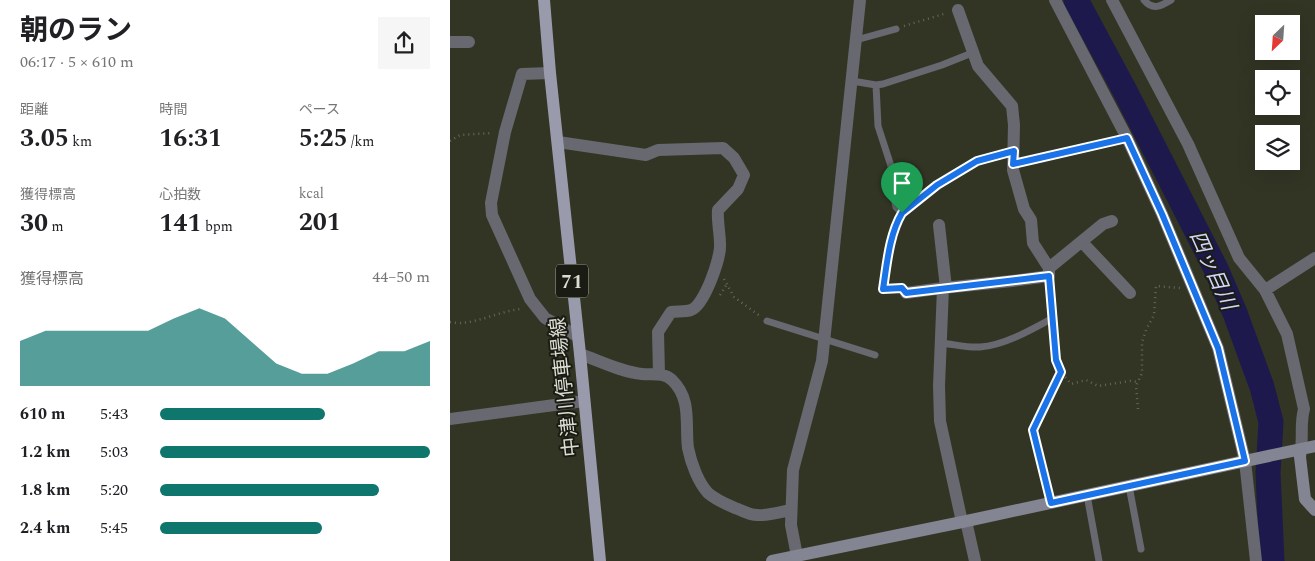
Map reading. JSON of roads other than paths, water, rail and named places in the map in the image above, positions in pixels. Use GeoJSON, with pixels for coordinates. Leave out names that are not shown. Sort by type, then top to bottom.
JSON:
{"type":"FeatureCollection","features":[{"type":"Feature","properties":{"kind":"main road","name":"中津川停車場線"},"geometry":{"type":"LineString","coordinates":[[544,0],[600,561]]}},
{"type":"Feature","properties":{"kind":"street"},"geometry":{"type":"LineString","coordinates":[[797,556],[791,525],[793,470],[822,361],[860,0]]}},
{"type":"Feature","properties":{"kind":"street"},"geometry":{"type":"LineString","coordinates":[[1055,0],[1127,138],[1162,214],[1218,348],[1250,460],[1256,561]]}},
{"type":"Feature","properties":{"kind":"street"},"geometry":{"type":"LineString","coordinates":[[1112,0],[1188,144],[1239,258],[1265,290],[1287,334],[1304,409],[1301,422],[1303,435],[1297,450],[1300,457],[1305,499],[1315,510]]}},
{"type":"Feature","properties":{"kind":"street"},"geometry":{"type":"LineString","coordinates":[[957,5],[978,66],[1012,106],[1014,125],[1013,170],[1024,209],[1031,220],[1033,243],[1049,272]]}},
{"type":"Feature","properties":{"kind":"street"},"geometry":{"type":"LineString","coordinates":[[450,42],[469,42]]}},
{"type":"Feature","properties":{"kind":"street"},"geometry":{"type":"LineString","coordinates":[[550,73],[522,74],[505,132],[492,203],[492,215],[530,299],[545,318],[577,336]]}},
{"type":"Feature","properties":{"kind":"street"},"geometry":{"type":"LineString","coordinates":[[558,142],[646,155],[658,150],[723,148],[734,158],[744,176],[738,189],[718,210],[717,221],[721,246],[702,300],[692,310],[671,312],[658,332],[659,374]]}},
{"type":"Feature","properties":{"kind":"street"},"geometry":{"type":"LineString","coordinates":[[906,293],[1049,272],[1103,224],[1112,221]]}},
{"type":"Feature","properties":{"kind":"street"},"geometry":{"type":"LineString","coordinates":[[939,225],[944,288],[939,386],[940,421],[975,561]]}},
{"type":"Feature","properties":{"kind":"street"},"geometry":{"type":"LineString","coordinates":[[1082,242],[1130,293]]}},
{"type":"Feature","properties":{"kind":"street"},"geometry":{"type":"LineString","coordinates":[[1265,290],[1315,258]]}},
{"type":"Feature","properties":{"kind":"street"},"geometry":{"type":"LineString","coordinates":[[580,354],[631,372],[659,374],[673,381],[682,393],[687,406],[688,448],[691,460],[700,481],[708,493],[720,502],[757,516],[791,510]]}},
{"type":"Feature","properties":{"kind":"street"},"geometry":{"type":"LineString","coordinates":[[450,420],[584,401]]}},
{"type":"Feature","properties":{"kind":"street"},"geometry":{"type":"LineString","coordinates":[[772,561],[797,556],[812,557],[1315,446]]}},
{"type":"Feature","properties":{"kind":"lane"},"geometry":{"type":"LineString","coordinates":[[1144,0],[1152,7],[1158,8],[1172,0]]}},
{"type":"Feature","properties":{"kind":"lane"},"geometry":{"type":"LineString","coordinates":[[856,40],[896,29]]}},
{"type":"Feature","properties":{"kind":"lane"},"geometry":{"type":"LineString","coordinates":[[852,81],[876,85],[883,84],[972,53]]}},
{"type":"Feature","properties":{"kind":"lane"},"geometry":{"type":"LineString","coordinates":[[876,85],[878,126],[892,166],[891,184],[896,207],[902,213]]}},
{"type":"Feature","properties":{"kind":"lane"},"geometry":{"type":"LineString","coordinates":[[906,293],[902,288],[883,289],[889,252],[898,218],[937,185],[977,161],[1014,157]]}},
{"type":"Feature","properties":{"kind":"lane"},"geometry":{"type":"LineString","coordinates":[[941,343],[977,348],[988,347],[1053,318]]}},
{"type":"Feature","properties":{"kind":"lane"},"geometry":{"type":"LineString","coordinates":[[767,321],[876,355]]}},
{"type":"Feature","properties":{"kind":"lane"},"geometry":{"type":"LineString","coordinates":[[1129,486],[1141,549]]}},
{"type":"Feature","properties":{"kind":"lane"},"geometry":{"type":"LineString","coordinates":[[1087,495],[1099,561]]}},
{"type":"Feature","properties":{"kind":"waterway","name":"四ッ目川"},"geometry":{"type":"LineString","coordinates":[[1076,0],[1216,269],[1235,313],[1262,387],[1271,422],[1268,473],[1272,561]]}}]}
